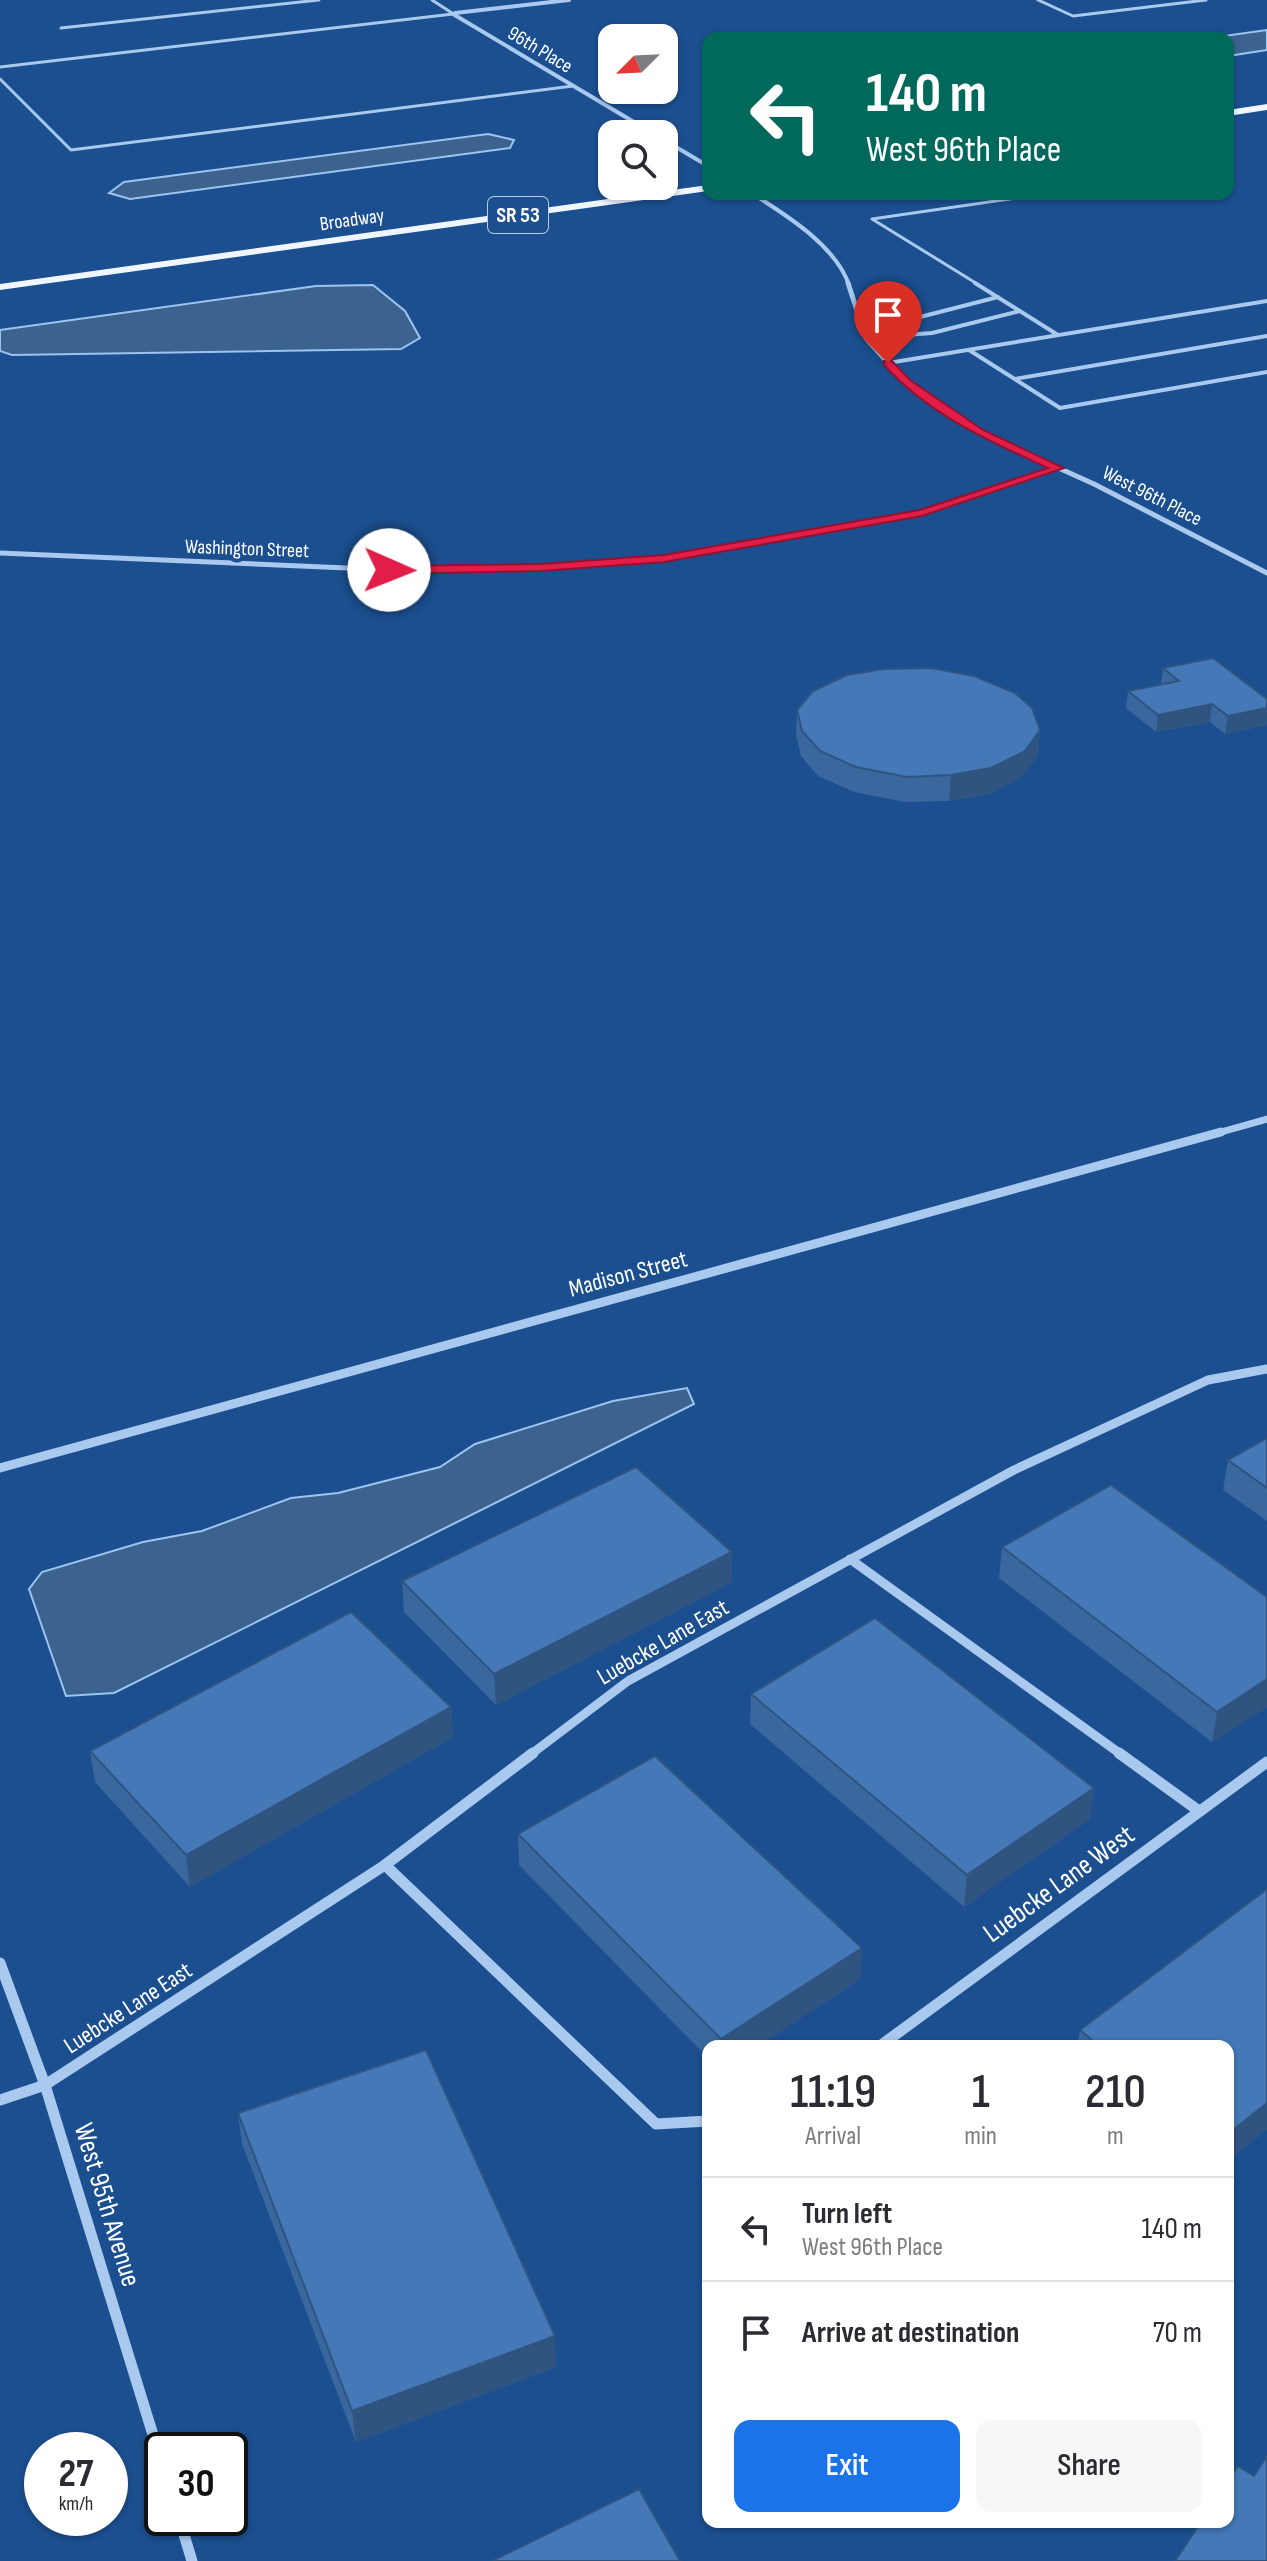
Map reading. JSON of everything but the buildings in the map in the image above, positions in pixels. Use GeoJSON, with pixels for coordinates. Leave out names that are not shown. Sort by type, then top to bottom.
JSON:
{"type":"FeatureCollection","features":[{"type":"Feature","properties":{"kind":"main road"},"geometry":{"type":"LineString","coordinates":[[1234,112],[1267,107]]}},
{"type":"Feature","properties":{"kind":"main road","name":"Broadway"},"geometry":{"type":"LineString","coordinates":[[0,287],[702,189]]}},
{"type":"Feature","properties":{"kind":"street"},"geometry":{"type":"LineString","coordinates":[[453,14],[569,0]]}},
{"type":"Feature","properties":{"kind":"street","name":"96th Place"},"geometry":{"type":"LineString","coordinates":[[453,14],[630,120]]}},
{"type":"Feature","properties":{"kind":"street"},"geometry":{"type":"LineString","coordinates":[[678,148],[702,162]]}},
{"type":"Feature","properties":{"kind":"street","name":"West 96th Place"},"geometry":{"type":"LineString","coordinates":[[763,200],[799,223],[845,273],[866,338],[906,383],[979,432],[1058,468],[1267,573]]}},
{"type":"Feature","properties":{"kind":"street","name":"Washington Street"},"geometry":{"type":"LineString","coordinates":[[0,553],[416,571],[541,568],[664,558],[922,513],[1058,468]]}},
{"type":"Feature","properties":{"kind":"street","name":"Madison Street"},"geometry":{"type":"LineString","coordinates":[[0,1468],[1267,1119]]}},
{"type":"Feature","properties":{"kind":"street","name":"Luebcke Lane East"},"geometry":{"type":"LineString","coordinates":[[0,2100],[45,2085],[385,1865],[628,1681],[1014,1470],[1208,1380],[1267,1369]]}},
{"type":"Feature","properties":{"kind":"street"},"geometry":{"type":"LineString","coordinates":[[850,1559],[1199,1811]]}},
{"type":"Feature","properties":{"kind":"street","name":"Luebcke Lane West"},"geometry":{"type":"LineString","coordinates":[[888,2040],[1267,1762]]}},
{"type":"Feature","properties":{"kind":"street"},"geometry":{"type":"LineString","coordinates":[[385,1865],[656,2124],[702,2121]]}},
{"type":"Feature","properties":{"kind":"street","name":"West 95th Avenue"},"geometry":{"type":"LineString","coordinates":[[0,1963],[45,2085],[152,2432]]}},
{"type":"Feature","properties":{"kind":"street"},"geometry":{"type":"LineString","coordinates":[[184,2536],[192,2561]]}},
{"type":"Feature","properties":{"kind":"lane"},"geometry":{"type":"LineString","coordinates":[[61,28],[319,0]]}},
{"type":"Feature","properties":{"kind":"lane"},"geometry":{"type":"LineString","coordinates":[[432,0],[453,14]]}},
{"type":"Feature","properties":{"kind":"lane"},"geometry":{"type":"LineString","coordinates":[[1038,0],[1073,16],[1206,0]]}},
{"type":"Feature","properties":{"kind":"lane"},"geometry":{"type":"LineString","coordinates":[[0,67],[453,14]]}},
{"type":"Feature","properties":{"kind":"lane"},"geometry":{"type":"LineString","coordinates":[[0,79],[71,150],[573,86]]}},
{"type":"Feature","properties":{"kind":"lane"},"geometry":{"type":"LineString","coordinates":[[1003,200],[872,219],[1058,335]]}},
{"type":"Feature","properties":{"kind":"lane"},"geometry":{"type":"LineString","coordinates":[[861,321],[920,317],[998,297]]}},
{"type":"Feature","properties":{"kind":"lane"},"geometry":{"type":"LineString","coordinates":[[888,363],[1267,301]]}},
{"type":"Feature","properties":{"kind":"lane"},"geometry":{"type":"LineString","coordinates":[[866,338],[932,333],[1020,311]]}},
{"type":"Feature","properties":{"kind":"lane"},"geometry":{"type":"LineString","coordinates":[[1015,379],[1267,336]]}},
{"type":"Feature","properties":{"kind":"lane"},"geometry":{"type":"LineString","coordinates":[[969,350],[1060,408],[1267,372]]}},
{"type":"Feature","properties":{"kind":"water"},"geometry":{"type":"Polygon","coordinates":[[[1267,30],[1267,50],[1234,55],[1234,35],[1267,30]]]}},
{"type":"Feature","properties":{"kind":"water"},"geometry":{"type":"Polygon","coordinates":[[[488,134],[514,140],[510,148],[130,199],[109,193],[124,182],[488,134]]]}},
{"type":"Feature","properties":{"kind":"water"},"geometry":{"type":"Polygon","coordinates":[[[373,285],[405,311],[420,338],[401,349],[12,355],[0,351],[0,330],[316,286],[373,285]]]}},
{"type":"Feature","properties":{"kind":"water"},"geometry":{"type":"Polygon","coordinates":[[[687,1388],[694,1404],[114,1693],[66,1696],[29,1589],[42,1572],[143,1542],[202,1531],[291,1498],[338,1493],[440,1467],[475,1444],[613,1401],[687,1388]]]}},
{"type":"Feature","properties":{"kind":"route"},"geometry":{"type":"LineString","coordinates":[[389,570],[541,568],[664,558],[922,513],[1058,468],[979,432],[906,383],[888,363]]}}]}
